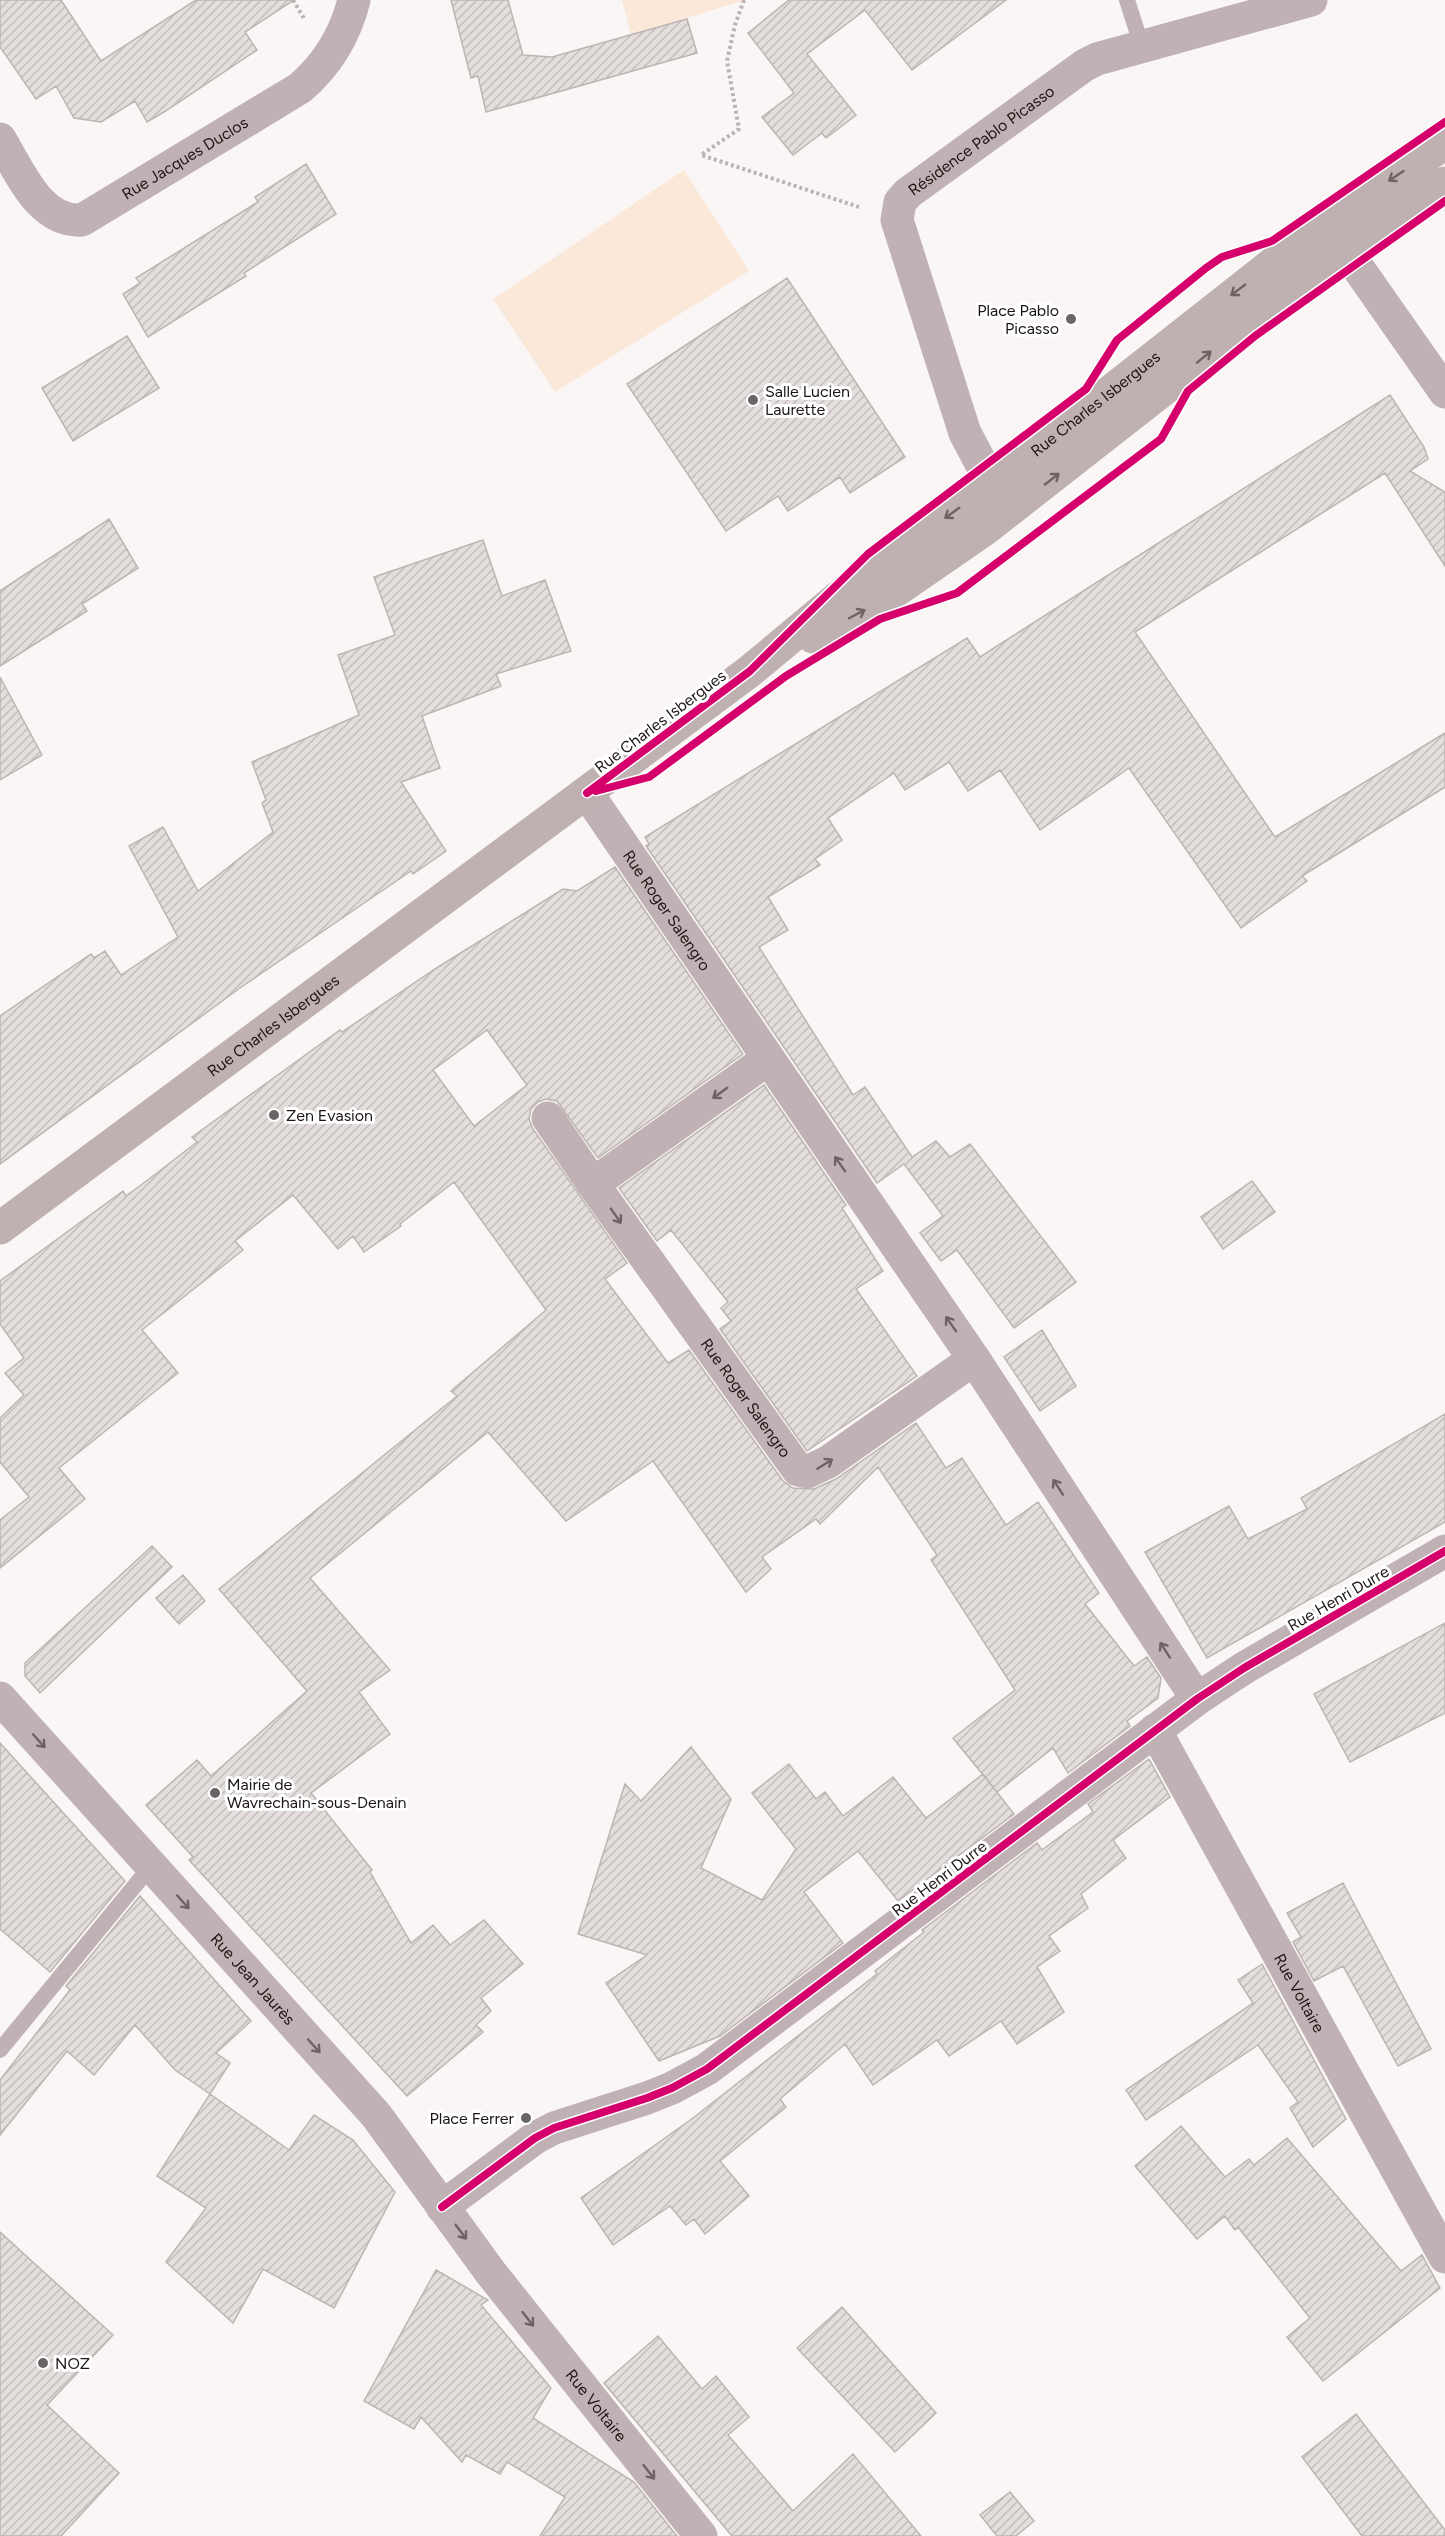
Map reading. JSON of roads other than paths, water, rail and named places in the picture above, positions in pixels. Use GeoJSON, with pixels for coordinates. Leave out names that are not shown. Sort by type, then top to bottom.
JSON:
{"type":"FeatureCollection","features":[{"type":"Feature","properties":{"kind":"main road","name":"Rue Charles Isbergues"},"geometry":{"type":"LineString","coordinates":[[0,1228],[750,671],[857,582],[994,483],[1228,298],[1327,224],[1445,143]]}},
{"type":"Feature","properties":{"kind":"main road","name":"Rue Charles Isbergues"},"geometry":{"type":"LineString","coordinates":[[750,671],[881,601],[1014,508],[1246,324],[1346,250],[1445,183]]}},
{"type":"Feature","properties":{"kind":"street","name":"Rue Jacques Duclos"},"geometry":{"type":"LineString","coordinates":[[0,139],[47,210],[66,219],[82,220],[300,88],[330,58],[350,17],[354,0]]}},
{"type":"Feature","properties":{"kind":"street","name":"Résidence Pablo Picasso"},"geometry":{"type":"LineString","coordinates":[[994,483],[974,452],[965,432],[897,220],[900,202],[1072,73],[1097,59],[1311,0]]}},
{"type":"Feature","properties":{"kind":"street"},"geometry":{"type":"LineString","coordinates":[[1327,224],[1445,392]]}},
{"type":"Feature","properties":{"kind":"street"},"geometry":{"type":"LineString","coordinates":[[994,483],[1014,508]]}},
{"type":"Feature","properties":{"kind":"street","name":"Rue Roger Salengro"},"geometry":{"type":"LineString","coordinates":[[587,793],[974,1359],[1197,1699]]}},
{"type":"Feature","properties":{"kind":"street"},"geometry":{"type":"LineString","coordinates":[[593,1184],[768,1059]]}},
{"type":"Feature","properties":{"kind":"street","name":"Rue Roger Salengro"},"geometry":{"type":"LineString","coordinates":[[548,1118],[798,1470],[807,1472],[823,1465],[974,1359]]}},
{"type":"Feature","properties":{"kind":"street","name":"Rue Henri Durre"},"geometry":{"type":"LineString","coordinates":[[442,2207],[535,2138],[554,2128],[672,2088],[730,2054],[1197,1699],[1244,1668],[1445,1551]]}},
{"type":"Feature","properties":{"kind":"street","name":"Rue Jean Jaurès"},"geometry":{"type":"LineString","coordinates":[[0,1698],[376,2115],[491,2273]]}},
{"type":"Feature","properties":{"kind":"street","name":"Rue Voltaire"},"geometry":{"type":"LineString","coordinates":[[1155,1730],[1445,2257]]}},
{"type":"Feature","properties":{"kind":"street","name":"Rue Voltaire"},"geometry":{"type":"LineString","coordinates":[[491,2273],[701,2536]]}},
{"type":"Feature","properties":{"kind":"lane"},"geometry":{"type":"LineString","coordinates":[[1127,0],[1142,47]]}},
{"type":"Feature","properties":{"kind":"lane"},"geometry":{"type":"LineString","coordinates":[[0,2050],[151,1866]]}},
{"type":"Feature","properties":{"kind":"place","name":"Place Pablo Picasso"},"geometry":{"type":"Point","coordinates":[1071,319]}},
{"type":"Feature","properties":{"kind":"place","name":"Salle Lucien Laurette"},"geometry":{"type":"Point","coordinates":[753,400]}},
{"type":"Feature","properties":{"kind":"place","name":"Zen Evasion"},"geometry":{"type":"Point","coordinates":[274,1115]}},
{"type":"Feature","properties":{"kind":"place","name":"Mairie de Wavrechain-sous-Denain"},"geometry":{"type":"Point","coordinates":[215,1793]}},
{"type":"Feature","properties":{"kind":"place","name":"Place Ferrer"},"geometry":{"type":"Point","coordinates":[526,2118]}},
{"type":"Feature","properties":{"kind":"place","name":"NOZ"},"geometry":{"type":"Point","coordinates":[43,2363]}}]}
